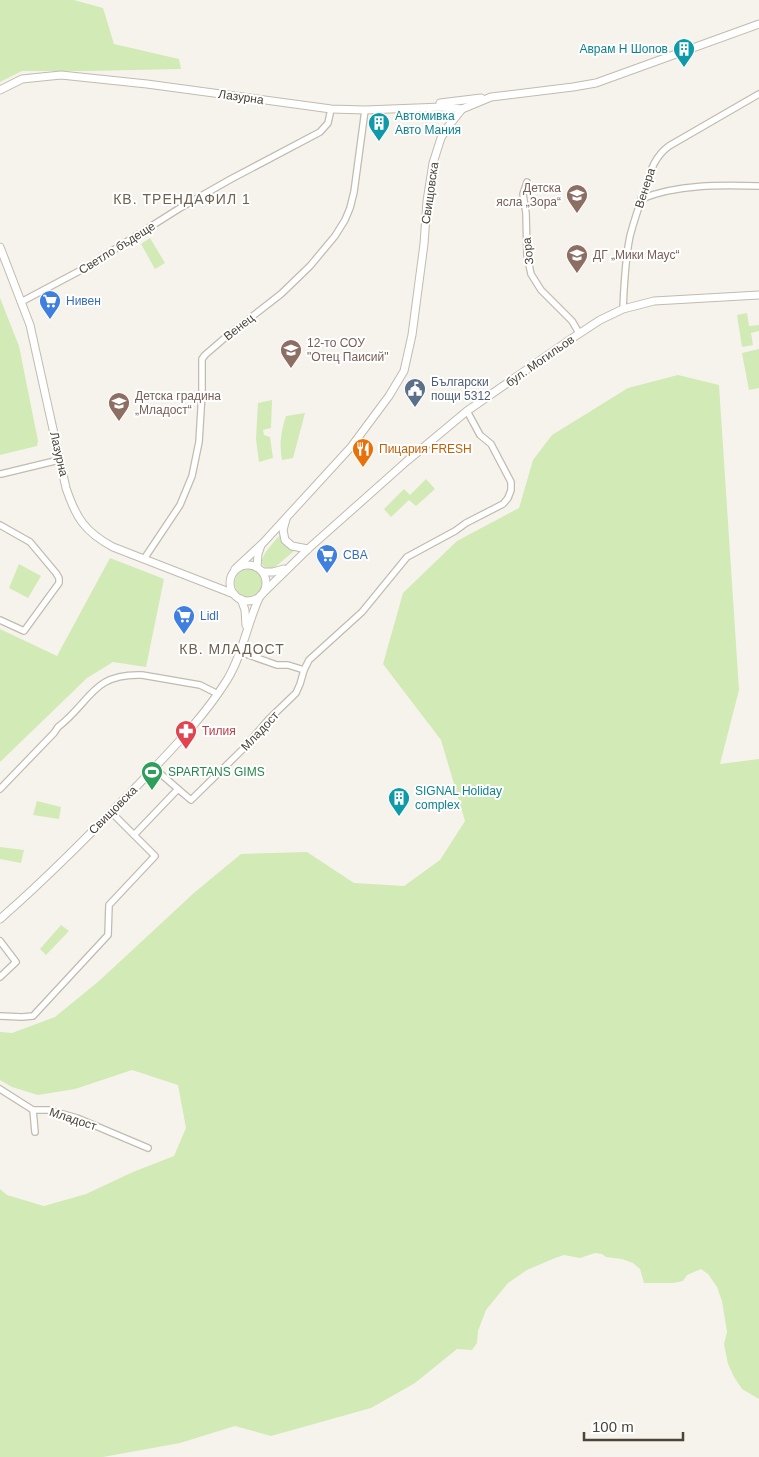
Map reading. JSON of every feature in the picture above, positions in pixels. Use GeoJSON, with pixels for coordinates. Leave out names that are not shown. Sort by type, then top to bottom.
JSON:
{"type":"FeatureCollection","features":[{"type":"Feature","properties":{"kind":"street","name":"Свищовска"},"geometry":{"type":"LineString","coordinates":[[234,571],[351,447],[389,396],[404,370],[412,335],[433,163],[446,128],[462,109],[491,97],[574,88],[596,83],[759,24]]}},
{"type":"Feature","properties":{"kind":"street","name":"Лазурна"},"geometry":{"type":"LineString","coordinates":[[0,90],[22,79],[68,76],[147,84],[331,109],[365,110],[398,108]]}},
{"type":"Feature","properties":{"kind":"street","name":"Венера"},"geometry":{"type":"LineString","coordinates":[[623,309],[630,238],[641,199],[656,158],[662,151],[758,94]]}},
{"type":"Feature","properties":{"kind":"street"},"geometry":{"type":"LineString","coordinates":[[398,108],[491,97]]}},
{"type":"Feature","properties":{"kind":"street"},"geometry":{"type":"LineString","coordinates":[[398,108],[442,107],[462,109]]}},
{"type":"Feature","properties":{"kind":"street","name":"Светло бъдеще"},"geometry":{"type":"LineString","coordinates":[[21,302],[85,268],[230,179],[320,132],[328,123],[331,109]]}},
{"type":"Feature","properties":{"kind":"street","name":"Венец"},"geometry":{"type":"LineString","coordinates":[[144,559],[180,505],[192,476],[199,442],[202,359],[204,355],[227,336],[281,294],[310,266],[335,236],[345,220],[354,192],[365,110]]}},
{"type":"Feature","properties":{"kind":"street","name":"Зора"},"geometry":{"type":"LineString","coordinates":[[527,182],[523,194],[526,213],[527,255],[531,274],[541,290],[572,321],[579,333]]}},
{"type":"Feature","properties":{"kind":"street"},"geometry":{"type":"LineString","coordinates":[[641,199],[654,194],[718,185],[759,186]]}},
{"type":"Feature","properties":{"kind":"street","name":"Лазурна"},"geometry":{"type":"LineString","coordinates":[[0,247],[4,268],[21,302],[30,326],[59,460],[75,513],[88,531],[113,547],[234,594]]}},
{"type":"Feature","properties":{"kind":"street","name":"бул. Могильов"},"geometry":{"type":"LineString","coordinates":[[261,594],[308,548],[467,411],[600,320],[623,309],[654,301],[759,295]]}},
{"type":"Feature","properties":{"kind":"street","name":"Младост"},"geometry":{"type":"LineString","coordinates":[[178,789],[191,800],[244,748],[268,720],[296,693],[309,660],[362,612],[407,557],[503,504],[508,498],[511,482],[491,444],[480,435],[467,411]]}},
{"type":"Feature","properties":{"kind":"street"},"geometry":{"type":"LineString","coordinates":[[0,475],[59,460]]}},
{"type":"Feature","properties":{"kind":"street"},"geometry":{"type":"LineString","coordinates":[[288,515],[283,530],[285,540],[292,546],[308,548]]}},
{"type":"Feature","properties":{"kind":"street"},"geometry":{"type":"LineString","coordinates":[[0,526],[30,542],[59,578],[58,583],[24,631],[0,620]]}},
{"type":"Feature","properties":{"kind":"street"},"geometry":{"type":"LineString","coordinates":[[257,567],[258,554],[262,543]]}},
{"type":"Feature","properties":{"kind":"street"},"geometry":{"type":"LineString","coordinates":[[209,584],[223,581],[234,571],[241,566],[247,564],[257,567],[263,572],[266,583],[261,594],[250,601],[241,600],[234,594],[230,584],[234,571]]}},
{"type":"Feature","properties":{"kind":"street"},"geometry":{"type":"LineString","coordinates":[[263,572],[277,572],[288,567]]}},
{"type":"Feature","properties":{"kind":"street","name":"Свищовска"},"geometry":{"type":"LineString","coordinates":[[0,919],[154,768],[218,694],[240,652],[261,594]]}},
{"type":"Feature","properties":{"kind":"street","name":"Свищовска"},"geometry":{"type":"LineString","coordinates":[[241,600],[245,610],[247,630]]}},
{"type":"Feature","properties":{"kind":"street"},"geometry":{"type":"LineString","coordinates":[[240,652],[277,665],[288,665],[304,670]]}},
{"type":"Feature","properties":{"kind":"street"},"geometry":{"type":"LineString","coordinates":[[0,789],[105,680],[133,674],[142,675],[200,685],[218,694]]}},
{"type":"Feature","properties":{"kind":"street"},"geometry":{"type":"LineString","coordinates":[[134,835],[178,789],[154,768]]}},
{"type":"Feature","properties":{"kind":"street"},"geometry":{"type":"LineString","coordinates":[[0,1016],[33,1016],[108,935],[109,905],[155,856],[111,812]]}},
{"type":"Feature","properties":{"kind":"street"},"geometry":{"type":"LineString","coordinates":[[0,941],[16,962],[0,977]]}},
{"type":"Feature","properties":{"kind":"street","name":"Младост"},"geometry":{"type":"LineString","coordinates":[[0,1089],[33,1110],[49,1110],[77,1118],[148,1148]]}},
{"type":"Feature","properties":{"kind":"street"},"geometry":{"type":"LineString","coordinates":[[33,1110],[35,1132]]}},
{"type":"Feature","properties":{"kind":"green space"},"geometry":{"type":"Polygon","coordinates":[[[0,0],[74,0],[103,8],[114,44],[179,59],[181,69],[22,71],[0,82],[0,0]]]}},
{"type":"Feature","properties":{"kind":"green space"},"geometry":{"type":"Polygon","coordinates":[[[150,238],[165,263],[155,269],[141,244],[150,238]]]}},
{"type":"Feature","properties":{"kind":"green space"},"geometry":{"type":"Polygon","coordinates":[[[0,298],[19,346],[38,441],[37,446],[0,455],[0,298]]]}},
{"type":"Feature","properties":{"kind":"green space"},"geometry":{"type":"Polygon","coordinates":[[[747,313],[749,326],[759,325],[759,331],[751,333],[753,345],[742,347],[737,315],[747,313]]]}},
{"type":"Feature","properties":{"kind":"green space"},"geometry":{"type":"Polygon","coordinates":[[[759,349],[759,388],[749,390],[742,353],[759,349]]]}},
{"type":"Feature","properties":{"kind":"green space"},"geometry":{"type":"Polygon","coordinates":[[[678,375],[719,385],[739,690],[720,764],[759,759],[759,1399],[742,1389],[728,1364],[724,1344],[727,1332],[722,1301],[717,1287],[708,1274],[701,1269],[687,1275],[683,1281],[644,1283],[640,1269],[633,1263],[622,1259],[606,1257],[595,1253],[580,1258],[564,1255],[527,1270],[508,1283],[486,1310],[478,1331],[477,1343],[472,1350],[457,1349],[415,1383],[371,1408],[271,1436],[235,1426],[180,1443],[103,1457],[0,1457],[0,1189],[7,1195],[44,1206],[86,1194],[133,1172],[174,1156],[186,1128],[178,1085],[132,1070],[75,1089],[38,1095],[12,1087],[0,1080],[0,1032],[12,1033],[55,1017],[99,981],[195,892],[241,854],[307,852],[354,883],[404,886],[440,860],[465,821],[441,740],[383,664],[403,593],[457,541],[519,508],[533,460],[552,435],[628,388],[678,375]]]}},
{"type":"Feature","properties":{"kind":"green space"},"geometry":{"type":"Polygon","coordinates":[[[272,400],[271,428],[263,430],[264,435],[270,437],[273,458],[259,462],[256,439],[258,403],[272,400]]]}},
{"type":"Feature","properties":{"kind":"green space"},"geometry":{"type":"Polygon","coordinates":[[[305,413],[293,458],[282,460],[281,438],[286,416],[305,413]]]}},
{"type":"Feature","properties":{"kind":"green space"},"geometry":{"type":"Polygon","coordinates":[[[426,479],[435,489],[416,506],[409,500],[391,517],[384,509],[404,489],[410,495],[426,479]]]}},
{"type":"Feature","properties":{"kind":"green space"},"geometry":{"type":"Polygon","coordinates":[[[280,535],[285,545],[294,551],[274,568],[262,565],[264,555],[280,535]]]}},
{"type":"Feature","properties":{"kind":"green space"},"geometry":{"type":"Polygon","coordinates":[[[110,558],[164,579],[146,667],[113,662],[87,678],[0,762],[0,629],[57,656],[110,558]]]}},
{"type":"Feature","properties":{"kind":"green space"},"geometry":{"type":"Polygon","coordinates":[[[19,564],[41,576],[28,598],[9,588],[19,564]]]}},
{"type":"Feature","properties":{"kind":"green space"},"geometry":{"type":"Polygon","coordinates":[[[249,569],[259,573],[263,583],[259,593],[249,597],[239,593],[235,583],[239,573],[249,569]]]}},
{"type":"Feature","properties":{"kind":"green space"},"geometry":{"type":"Polygon","coordinates":[[[37,801],[61,807],[59,819],[33,815],[37,801]]]}},
{"type":"Feature","properties":{"kind":"green space"},"geometry":{"type":"Polygon","coordinates":[[[0,847],[24,850],[21,863],[0,859],[0,847]]]}},
{"type":"Feature","properties":{"kind":"green space"},"geometry":{"type":"Polygon","coordinates":[[[61,925],[69,931],[46,955],[40,949],[61,925]]]}},
{"type":"Feature","properties":{"kind":"place","name":"Аврам Н Шопов"},"geometry":{"type":"Point","coordinates":[684,68]}},
{"type":"Feature","properties":{"kind":"place","name":"Автомивка Авто Мания"},"geometry":{"type":"Point","coordinates":[379,142]}},
{"type":"Feature","properties":{"kind":"place","name":"Детска ясла „Зора“"},"geometry":{"type":"Point","coordinates":[577,214]}},
{"type":"Feature","properties":{"kind":"place","name":"ДГ „Мики Маус“"},"geometry":{"type":"Point","coordinates":[577,274]}},
{"type":"Feature","properties":{"kind":"place","name":"Нивен"},"geometry":{"type":"Point","coordinates":[50,320]}},
{"type":"Feature","properties":{"kind":"place","name":"12-то СОУ \"Отец Паисий\""},"geometry":{"type":"Point","coordinates":[291,369]}},
{"type":"Feature","properties":{"kind":"place","name":"Български пощи 5312"},"geometry":{"type":"Point","coordinates":[415,408]}},
{"type":"Feature","properties":{"kind":"place","name":"Детска градина „Младост“"},"geometry":{"type":"Point","coordinates":[119,422]}},
{"type":"Feature","properties":{"kind":"place","name":"Пицария FRESH"},"geometry":{"type":"Point","coordinates":[363,468]}},
{"type":"Feature","properties":{"kind":"place","name":"CBA"},"geometry":{"type":"Point","coordinates":[327,574]}},
{"type":"Feature","properties":{"kind":"place","name":"Lidl"},"geometry":{"type":"Point","coordinates":[184,635]}},
{"type":"Feature","properties":{"kind":"place","name":"Тилия"},"geometry":{"type":"Point","coordinates":[186,750]}},
{"type":"Feature","properties":{"kind":"place","name":"SPARTANS GIMS"},"geometry":{"type":"Point","coordinates":[152,791]}},
{"type":"Feature","properties":{"kind":"place","name":"SIGNAL Holiday complex"},"geometry":{"type":"Point","coordinates":[399,817]}},
{"type":"Feature","properties":{"kind":"district","name":"КВ. ТРЕНДАФИЛ 1"},"geometry":{"type":"Point","coordinates":[182,199]}},
{"type":"Feature","properties":{"kind":"district","name":"КВ. МЛАДОСТ"},"geometry":{"type":"Point","coordinates":[232,649]}}]}
